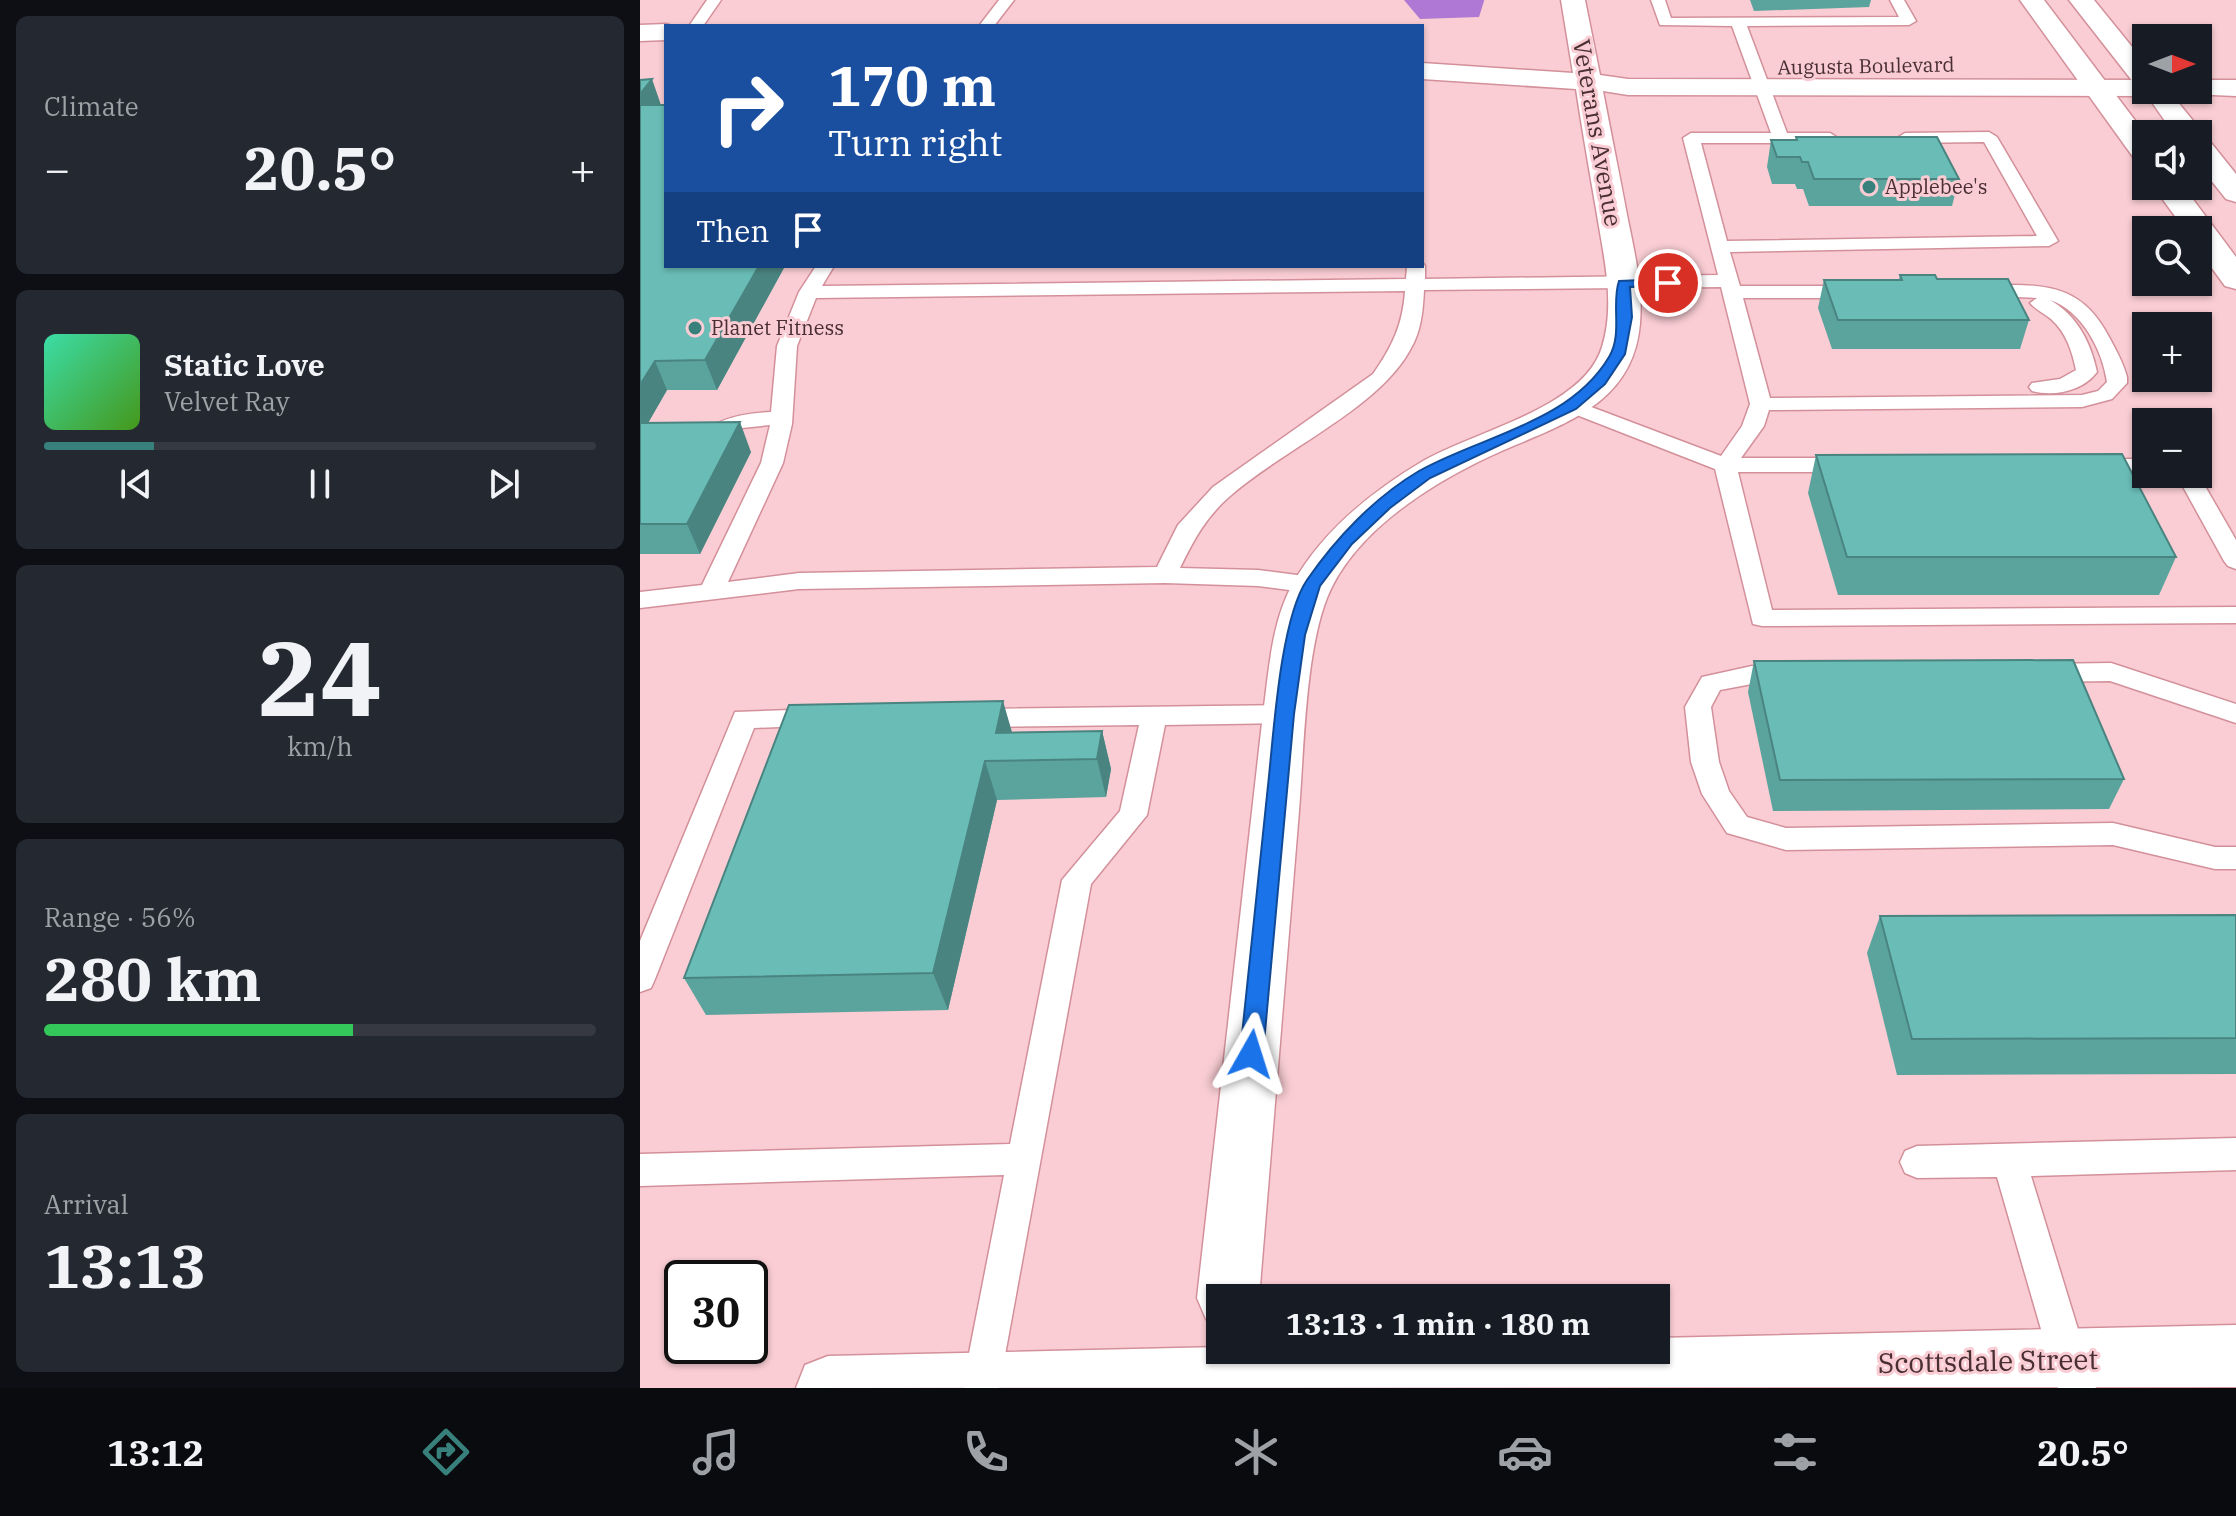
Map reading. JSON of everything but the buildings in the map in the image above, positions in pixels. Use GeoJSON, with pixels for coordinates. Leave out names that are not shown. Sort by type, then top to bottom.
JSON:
{"type":"FeatureCollection","features":[{"type":"Feature","properties":{"kind":"street","name":"Veterans Avenue"},"geometry":{"type":"LineString","coordinates":[[1229,1284],[1285,714],[1296,635],[1312,585],[1346,541],[1384,505],[1424,475],[1571,406],[1600,381],[1618,354],[1625,317],[1624,283],[1573,0]]}},
{"type":"Feature","properties":{"kind":"street"},"geometry":{"type":"LineString","coordinates":[[2032,0],[2132,135]]}},
{"type":"Feature","properties":{"kind":"street"},"geometry":{"type":"LineString","coordinates":[[2081,0],[2132,56]]}},
{"type":"Feature","properties":{"kind":"street"},"geometry":{"type":"LineString","coordinates":[[640,33],[664,32]]}},
{"type":"Feature","properties":{"kind":"street","name":"Augusta Boulevard"},"geometry":{"type":"LineString","coordinates":[[1424,71],[1466,76],[1587,80],[1628,87],[2132,61]]}},
{"type":"Feature","properties":{"kind":"street","name":"Augusta Boulevard"},"geometry":{"type":"LineString","coordinates":[[1759,78],[2132,88]]}},
{"type":"Feature","properties":{"kind":"street"},"geometry":{"type":"LineString","coordinates":[[2212,88],[2236,88]]}},
{"type":"Feature","properties":{"kind":"street"},"geometry":{"type":"LineString","coordinates":[[2165,104],[2178,120]]}},
{"type":"Feature","properties":{"kind":"street"},"geometry":{"type":"LineString","coordinates":[[2212,163],[2236,193]]}},
{"type":"Feature","properties":{"kind":"street"},"geometry":{"type":"LineString","coordinates":[[2178,200],[2236,279]]}},
{"type":"Feature","properties":{"kind":"street","name":"Scottsdale Street"},"geometry":{"type":"LineString","coordinates":[[828,1388],[982,1384],[1222,1364],[1348,1382],[2073,1374],[2236,1356]]}},
{"type":"Feature","properties":{"kind":"lane"},"geometry":{"type":"LineString","coordinates":[[697,24],[714,0]]}},
{"type":"Feature","properties":{"kind":"lane"},"geometry":{"type":"LineString","coordinates":[[988,24],[1007,0]]}},
{"type":"Feature","properties":{"kind":"lane"},"geometry":{"type":"LineString","coordinates":[[1658,0],[1665,22],[1909,21],[1897,0]]}},
{"type":"Feature","properties":{"kind":"lane"},"geometry":{"type":"LineString","coordinates":[[1680,6],[1698,14],[1824,16],[1867,22]]}},
{"type":"Feature","properties":{"kind":"lane"},"geometry":{"type":"LineString","coordinates":[[1738,22],[1781,138]]}},
{"type":"Feature","properties":{"kind":"lane"},"geometry":{"type":"LineString","coordinates":[[1719,247],[2049,241],[1989,137],[1893,138]]}},
{"type":"Feature","properties":{"kind":"lane"},"geometry":{"type":"LineString","coordinates":[[1845,138],[1691,138],[1761,404],[1753,426],[1725,465],[1762,618],[2236,615]]}},
{"type":"Feature","properties":{"kind":"lane"},"geometry":{"type":"LineString","coordinates":[[710,593],[772,463],[781,418],[787,346],[809,292],[824,268]]}},
{"type":"Feature","properties":{"kind":"lane"},"geometry":{"type":"LineString","coordinates":[[1165,575],[1186,530],[1221,492],[1380,378],[1401,349],[1413,316],[1416,276]]}},
{"type":"Feature","properties":{"kind":"lane"},"geometry":{"type":"LineString","coordinates":[[809,292],[1416,276],[1731,287],[1761,292],[1869,296]]}},
{"type":"Feature","properties":{"kind":"lane"},"geometry":{"type":"LineString","coordinates":[[1761,404],[1978,403],[2082,401],[2105,395],[2117,383],[2116,369],[2088,316],[2054,295],[2031,291],[1956,296],[2022,300],[2056,311],[2066,321],[2087,372],[2077,381],[2064,386],[2018,388],[1978,403]]}},
{"type":"Feature","properties":{"kind":"lane"},"geometry":{"type":"LineString","coordinates":[[1571,406],[1725,465],[1865,465]]}},
{"type":"Feature","properties":{"kind":"lane"},"geometry":{"type":"LineString","coordinates":[[695,452],[714,434],[735,423],[751,418],[781,418]]}},
{"type":"Feature","properties":{"kind":"lane"},"geometry":{"type":"LineString","coordinates":[[2068,466],[2132,466]]}},
{"type":"Feature","properties":{"kind":"lane"},"geometry":{"type":"LineString","coordinates":[[2195,488],[2236,561]]}},
{"type":"Feature","properties":{"kind":"lane"},"geometry":{"type":"LineString","coordinates":[[640,600],[799,581],[1165,575],[1258,578],[1312,585]]}},
{"type":"Feature","properties":{"kind":"lane"},"geometry":{"type":"LineString","coordinates":[[2018,673],[2111,672],[2236,714]]}},
{"type":"Feature","properties":{"kind":"lane"},"geometry":{"type":"LineString","coordinates":[[1812,675],[1752,675],[1711,683],[1698,707],[1705,762],[1716,794],[1737,825],[1786,839],[2113,834],[2215,858],[2236,858]]}},
{"type":"Feature","properties":{"kind":"lane"},"geometry":{"type":"LineString","coordinates":[[949,718],[1285,714]]}},
{"type":"Feature","properties":{"kind":"lane"},"geometry":{"type":"LineString","coordinates":[[982,1384],[1077,880],[1133,815],[1154,716]]}},
{"type":"Feature","properties":{"kind":"lane"},"geometry":{"type":"LineString","coordinates":[[640,979],[744,719],[839,718]]}},
{"type":"Feature","properties":{"kind":"lane"},"geometry":{"type":"LineString","coordinates":[[1917,1162],[2236,1154]]}},
{"type":"Feature","properties":{"kind":"lane"},"geometry":{"type":"LineString","coordinates":[[640,1170],[1025,1159]]}},
{"type":"Feature","properties":{"kind":"lane"},"geometry":{"type":"LineString","coordinates":[[2009,1161],[2073,1374]]}},
{"type":"Feature","properties":{"kind":"shaded area"},"geometry":{"type":"Polygon","coordinates":[[[1404,0],[1484,1],[1479,17],[1420,19],[1404,0]]]}},
{"type":"Feature","properties":{"kind":"place","name":"Applebee's"},"geometry":{"type":"Point","coordinates":[1869,187]}},
{"type":"Feature","properties":{"kind":"place","name":"Planet Fitness"},"geometry":{"type":"Point","coordinates":[695,328]}},
{"type":"Feature","properties":{"kind":"route"},"geometry":{"type":"LineString","coordinates":[[1251,1054],[1285,714],[1296,635],[1312,585],[1346,541],[1384,505],[1424,475],[1571,406],[1600,381],[1618,354],[1625,317],[1624,283],[1668,283]]}}]}
